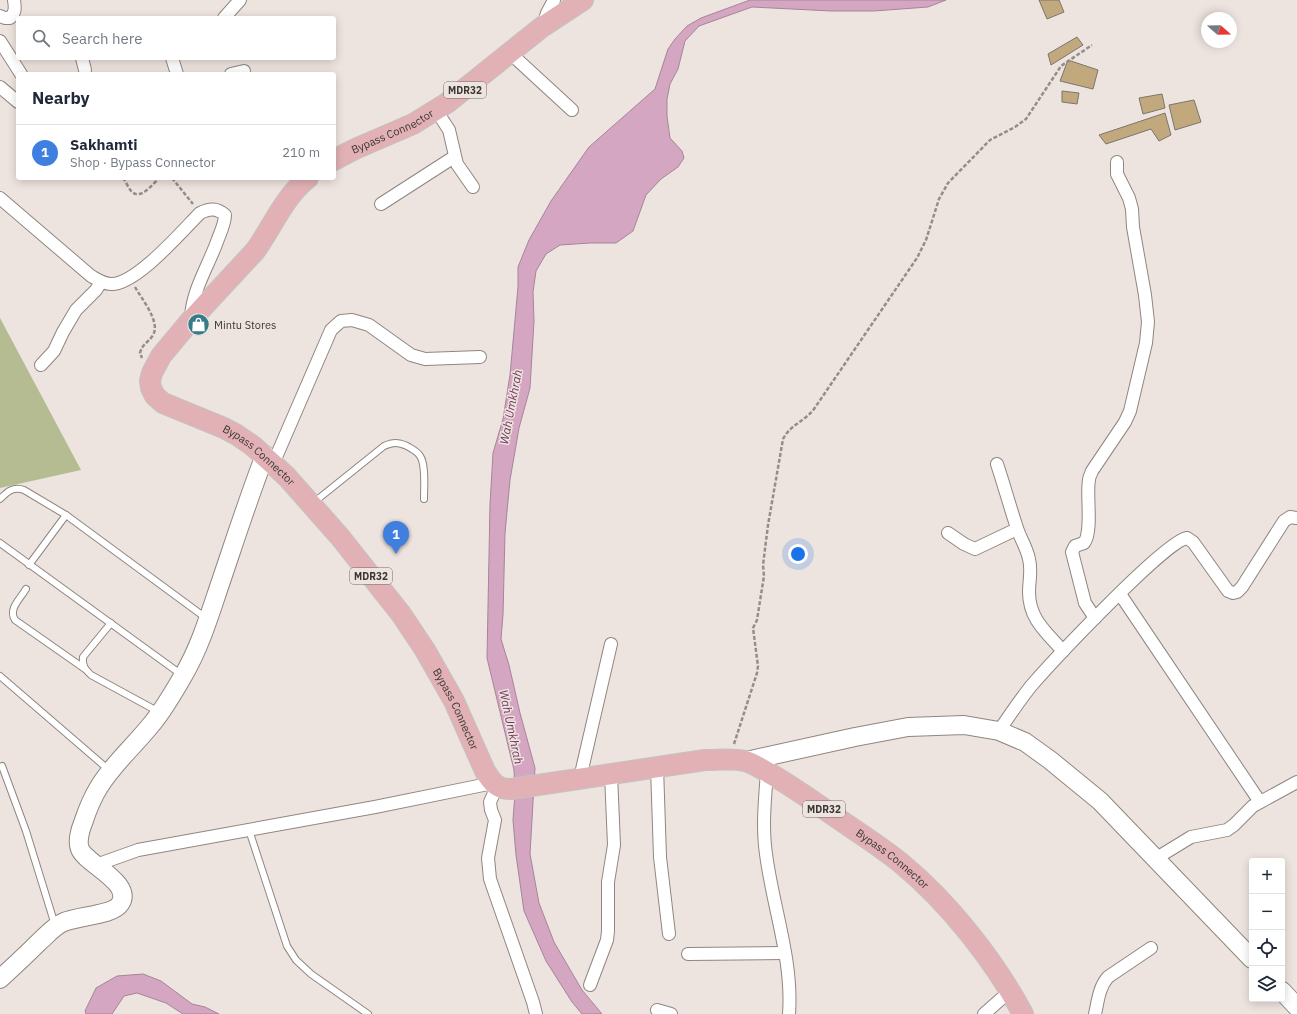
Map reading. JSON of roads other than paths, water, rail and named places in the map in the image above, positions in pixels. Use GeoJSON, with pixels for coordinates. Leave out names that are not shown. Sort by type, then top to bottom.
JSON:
{"type":"FeatureCollection","features":[{"type":"Feature","properties":{"kind":"main road","name":"Bypass Connector"},"geometry":{"type":"LineString","coordinates":[[336,159],[356,148],[413,124],[436,110],[468,87],[542,27],[583,0]]}},
{"type":"Feature","properties":{"kind":"main road","name":"Bypass Connector"},"geometry":{"type":"LineString","coordinates":[[306,180],[285,202],[255,251],[191,320],[156,364],[150,381],[151,388],[155,396],[170,406],[230,432],[253,446],[269,460],[312,504],[401,614],[425,650],[454,701],[485,771],[501,786]]}},
{"type":"Feature","properties":{"kind":"main road"},"geometry":{"type":"LineString","coordinates":[[501,786],[549,783],[705,760],[738,760]]}},
{"type":"Feature","properties":{"kind":"main road","name":"Bypass Connector"},"geometry":{"type":"LineString","coordinates":[[738,760],[767,772],[800,792],[901,863],[931,890],[974,940],[993,965],[1023,1014]]}},
{"type":"Feature","properties":{"kind":"street"},"geometry":{"type":"LineString","coordinates":[[0,16],[10,18],[14,15],[14,0]]}},
{"type":"Feature","properties":{"kind":"street"},"geometry":{"type":"LineString","coordinates":[[226,16],[240,0]]}},
{"type":"Feature","properties":{"kind":"street"},"geometry":{"type":"LineString","coordinates":[[542,27],[554,0]]}},
{"type":"Feature","properties":{"kind":"street"},"geometry":{"type":"LineString","coordinates":[[0,41],[20,72]]}},
{"type":"Feature","properties":{"kind":"street"},"geometry":{"type":"LineString","coordinates":[[510,53],[572,110]]}},
{"type":"Feature","properties":{"kind":"street"},"geometry":{"type":"LineString","coordinates":[[82,60],[85,70]]}},
{"type":"Feature","properties":{"kind":"street"},"geometry":{"type":"LineString","coordinates":[[173,60],[176,72]]}},
{"type":"Feature","properties":{"kind":"street"},"geometry":{"type":"LineString","coordinates":[[240,72],[244,71]]}},
{"type":"Feature","properties":{"kind":"street"},"geometry":{"type":"LineString","coordinates":[[0,87],[16,100]]}},
{"type":"Feature","properties":{"kind":"street"},"geometry":{"type":"LineString","coordinates":[[436,110],[449,130],[457,164],[473,187]]}},
{"type":"Feature","properties":{"kind":"street"},"geometry":{"type":"LineString","coordinates":[[381,204],[454,156]]}},
{"type":"Feature","properties":{"kind":"street"},"geometry":{"type":"LineString","coordinates":[[1095,618],[1085,603],[1072,552],[1075,546],[1084,543],[1087,539],[1089,480],[1092,471],[1125,422],[1130,411],[1146,343],[1148,322],[1145,295],[1133,227],[1132,209],[1129,198],[1117,174],[1117,162]]}},
{"type":"Feature","properties":{"kind":"street"},"geometry":{"type":"LineString","coordinates":[[0,198],[91,276],[101,282],[112,284],[129,278],[154,260],[200,213],[208,209],[216,209],[225,215],[225,220],[215,248],[194,295],[191,320]]}},
{"type":"Feature","properties":{"kind":"street"},"geometry":{"type":"LineString","coordinates":[[41,365],[54,351],[76,310],[96,290],[101,282]]}},
{"type":"Feature","properties":{"kind":"street"},"geometry":{"type":"LineString","coordinates":[[0,979],[55,927],[75,918],[110,911],[120,904],[122,893],[120,888],[110,876],[80,851],[78,845],[82,826],[90,802],[110,771],[151,726],[184,676],[208,619],[269,460],[331,330],[341,321],[352,320],[369,325],[417,358],[424,359],[480,356]]}},
{"type":"Feature","properties":{"kind":"street"},"geometry":{"type":"LineString","coordinates":[[997,464],[1017,529],[1029,557],[1031,568],[1029,601],[1031,610],[1036,621],[1063,651]]}},
{"type":"Feature","properties":{"kind":"street"},"geometry":{"type":"LineString","coordinates":[[999,730],[1030,688],[1063,651],[1165,551],[1180,540],[1187,538],[1194,542],[1228,590],[1233,593],[1237,592],[1242,587],[1284,521],[1290,517],[1297,518]]}},
{"type":"Feature","properties":{"kind":"street"},"geometry":{"type":"LineString","coordinates":[[948,533],[964,544],[975,548],[1017,529]]}},
{"type":"Feature","properties":{"kind":"street"},"geometry":{"type":"LineString","coordinates":[[1120,594],[1260,802]]}},
{"type":"Feature","properties":{"kind":"street"},"geometry":{"type":"LineString","coordinates":[[580,778],[611,644]]}},
{"type":"Feature","properties":{"kind":"street"},"geometry":{"type":"LineString","coordinates":[[738,760],[908,727],[964,725],[999,730],[1025,742],[1050,760],[1100,801],[1249,956]]}},
{"type":"Feature","properties":{"kind":"street"},"geometry":{"type":"LineString","coordinates":[[657,767],[660,857],[669,934]]}},
{"type":"Feature","properties":{"kind":"street"},"geometry":{"type":"LineString","coordinates":[[767,772],[764,826],[766,855],[789,978],[789,1014]]}},
{"type":"Feature","properties":{"kind":"street"},"geometry":{"type":"LineString","coordinates":[[590,985],[607,940],[608,931],[608,882],[614,845],[610,774]]}},
{"type":"Feature","properties":{"kind":"street"},"geometry":{"type":"LineString","coordinates":[[1155,859],[1191,837],[1227,830],[1253,806],[1297,782]]}},
{"type":"Feature","properties":{"kind":"street"},"geometry":{"type":"LineString","coordinates":[[96,865],[138,850],[501,786]]}},
{"type":"Feature","properties":{"kind":"street"},"geometry":{"type":"LineString","coordinates":[[501,786],[494,794],[490,802],[495,820],[488,858],[490,879],[536,1014]]}},
{"type":"Feature","properties":{"kind":"street"},"geometry":{"type":"LineString","coordinates":[[1095,1014],[1100,989],[1103,982],[1151,948]]}},
{"type":"Feature","properties":{"kind":"street"},"geometry":{"type":"LineString","coordinates":[[688,954],[785,953]]}},
{"type":"Feature","properties":{"kind":"street"},"geometry":{"type":"LineString","coordinates":[[984,1014],[1010,991]]}},
{"type":"Feature","properties":{"kind":"street"},"geometry":{"type":"LineString","coordinates":[[1285,994],[1297,1006]]}},
{"type":"Feature","properties":{"kind":"street"},"geometry":{"type":"LineString","coordinates":[[657,1010],[671,1014]]}},
{"type":"Feature","properties":{"kind":"lane"},"geometry":{"type":"LineString","coordinates":[[312,504],[384,446],[392,442],[399,443],[419,454],[422,461],[424,499]]}},
{"type":"Feature","properties":{"kind":"lane"},"geometry":{"type":"LineString","coordinates":[[0,499],[13,489],[18,488],[66,515],[208,619]]}},
{"type":"Feature","properties":{"kind":"lane"},"geometry":{"type":"LineString","coordinates":[[29,565],[66,515]]}},
{"type":"Feature","properties":{"kind":"lane"},"geometry":{"type":"LineString","coordinates":[[0,543],[184,676]]}},
{"type":"Feature","properties":{"kind":"lane"},"geometry":{"type":"LineString","coordinates":[[26,589],[13,609],[13,616],[15,620],[85,669],[91,675],[160,713]]}},
{"type":"Feature","properties":{"kind":"lane"},"geometry":{"type":"LineString","coordinates":[[85,669],[82,663],[83,657],[111,622]]}},
{"type":"Feature","properties":{"kind":"lane"},"geometry":{"type":"LineString","coordinates":[[0,676],[110,771]]}},
{"type":"Feature","properties":{"kind":"lane"},"geometry":{"type":"LineString","coordinates":[[2,766],[26,831],[55,927]]}},
{"type":"Feature","properties":{"kind":"lane"},"geometry":{"type":"LineString","coordinates":[[249,830],[287,946],[296,960],[311,974],[368,1014]]}},
{"type":"Feature","properties":{"kind":"water","name":"Wah Umkhrah"},"geometry":{"type":"Polygon","coordinates":[[[750,0],[946,0],[928,7],[874,11],[831,11],[752,7],[699,26],[685,41],[678,69],[670,84],[667,99],[667,116],[670,138],[682,151],[684,158],[678,167],[661,179],[646,195],[633,231],[616,243],[560,245],[546,254],[536,271],[533,292],[534,321],[530,388],[519,428],[510,480],[505,533],[501,639],[535,768],[530,854],[539,903],[554,942],[582,990],[602,1014],[582,1014],[572,1002],[546,961],[524,911],[516,855],[513,820],[515,793],[514,770],[487,658],[490,504],[493,453],[503,419],[510,375],[518,287],[518,267],[529,240],[551,201],[589,147],[655,89],[668,49],[675,39],[687,26],[701,18],[750,0]]]}},
{"type":"Feature","properties":{"kind":"water"},"geometry":{"type":"Polygon","coordinates":[[[143,974],[161,981],[192,1004],[205,1007],[219,1014],[183,1014],[166,1003],[137,993],[124,996],[112,1014],[86,1014],[85,1011],[96,988],[117,976],[143,974]]]}},
{"type":"Feature","properties":{"kind":"place","name":"Mintu Stores"},"geometry":{"type":"Point","coordinates":[198,325]}},
{"type":"Feature","properties":{"kind":"place","name":"Sakhamti"},"geometry":{"type":"Point","coordinates":[396,554]}}]}
